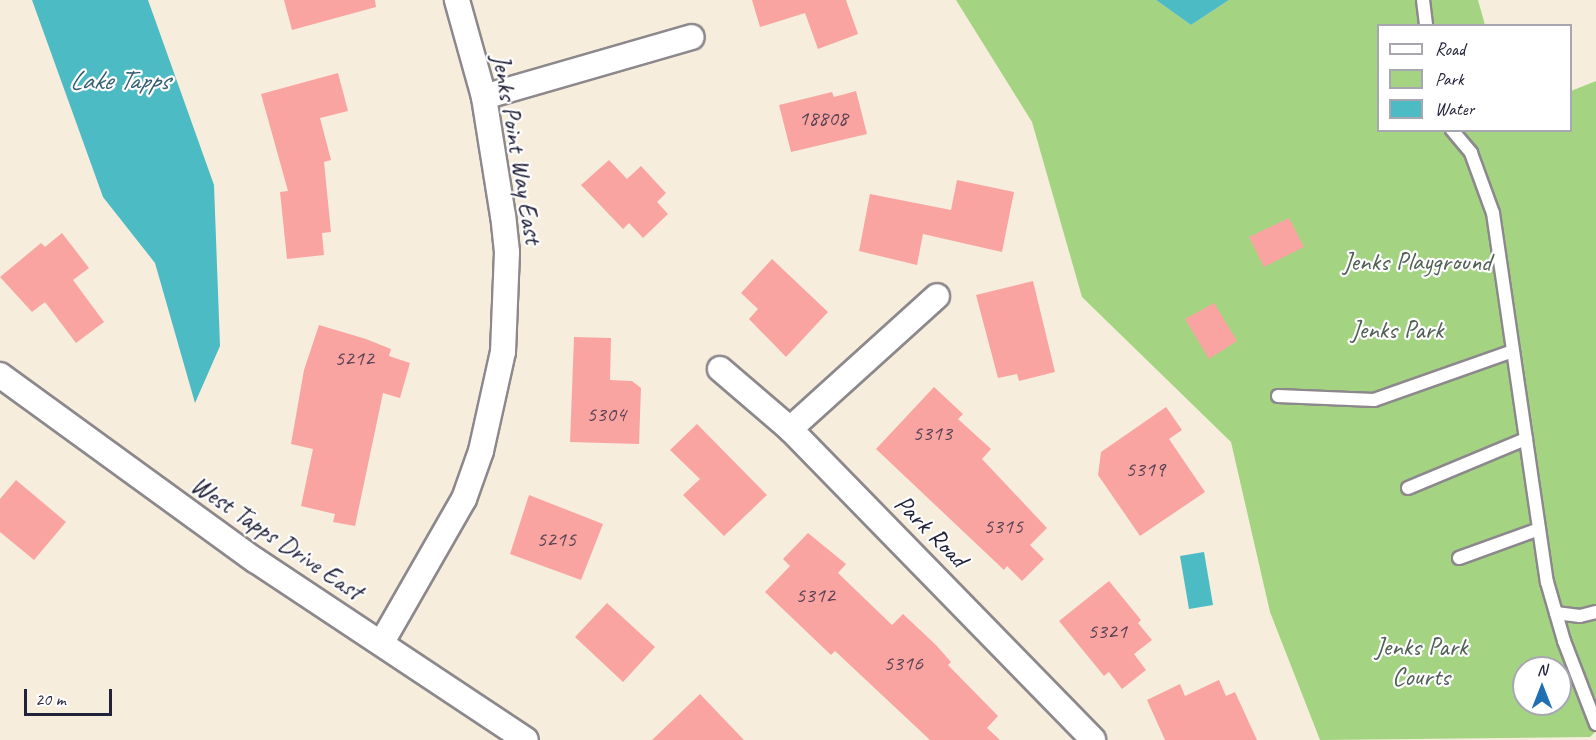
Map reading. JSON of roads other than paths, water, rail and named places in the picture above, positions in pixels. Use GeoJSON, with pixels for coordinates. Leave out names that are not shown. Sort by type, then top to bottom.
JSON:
{"type":"FeatureCollection","features":[{"type":"Feature","properties":{"kind":"street","name":"Jenks Point Way East"},"geometry":{"type":"LineString","coordinates":[[382,642],[464,499],[481,451],[503,352],[507,252],[484,97],[457,0]]}},
{"type":"Feature","properties":{"kind":"street"},"geometry":{"type":"LineString","coordinates":[[484,97],[692,37]]}},
{"type":"Feature","properties":{"kind":"street"},"geometry":{"type":"LineString","coordinates":[[790,429],[937,296]]}},
{"type":"Feature","properties":{"kind":"street","name":"Park Road"},"geometry":{"type":"LineString","coordinates":[[720,369],[790,429],[1093,740]]}},
{"type":"Feature","properties":{"kind":"street","name":"West Tapps Drive East"},"geometry":{"type":"LineString","coordinates":[[0,375],[255,560],[382,642],[526,740]]}},
{"type":"Feature","properties":{"kind":"lane"},"geometry":{"type":"LineString","coordinates":[[1423,0],[1426,24]]}},
{"type":"Feature","properties":{"kind":"lane"},"geometry":{"type":"LineString","coordinates":[[1454,132],[1471,153],[1485,184],[1513,351],[1539,530],[1556,613],[1596,723]]}},
{"type":"Feature","properties":{"kind":"lane"},"geometry":{"type":"LineString","coordinates":[[1278,396],[1374,400],[1513,351]]}},
{"type":"Feature","properties":{"kind":"lane"},"geometry":{"type":"LineString","coordinates":[[1408,488],[1526,439]]}},
{"type":"Feature","properties":{"kind":"lane"},"geometry":{"type":"LineString","coordinates":[[1459,558],[1539,530]]}},
{"type":"Feature","properties":{"kind":"lane"},"geometry":{"type":"LineString","coordinates":[[1556,613],[1580,616],[1596,612]]}},
{"type":"Feature","properties":{"kind":"water","name":"Lake Tapps"},"geometry":{"type":"Polygon","coordinates":[[[32,0],[148,0],[214,185],[220,346],[195,403],[155,263],[103,197],[32,0]]]}},
{"type":"Feature","properties":{"kind":"water"},"geometry":{"type":"Polygon","coordinates":[[[1156,0],[1229,0],[1191,25],[1156,0]]]}},
{"type":"Feature","properties":{"kind":"water"},"geometry":{"type":"Polygon","coordinates":[[[1204,552],[1213,605],[1189,609],[1180,556],[1204,552]]]}},
{"type":"Feature","properties":{"kind":"park label","name":"Jenks Playground"},"geometry":{"type":"Point","coordinates":[1417,262]}},
{"type":"Feature","properties":{"kind":"park label","name":"Jenks Park"},"geometry":{"type":"Point","coordinates":[1397,330]}},
{"type":"Feature","properties":{"kind":"park label","name":"Jenks Park Courts"},"geometry":{"type":"Point","coordinates":[1421,662]}}]}
